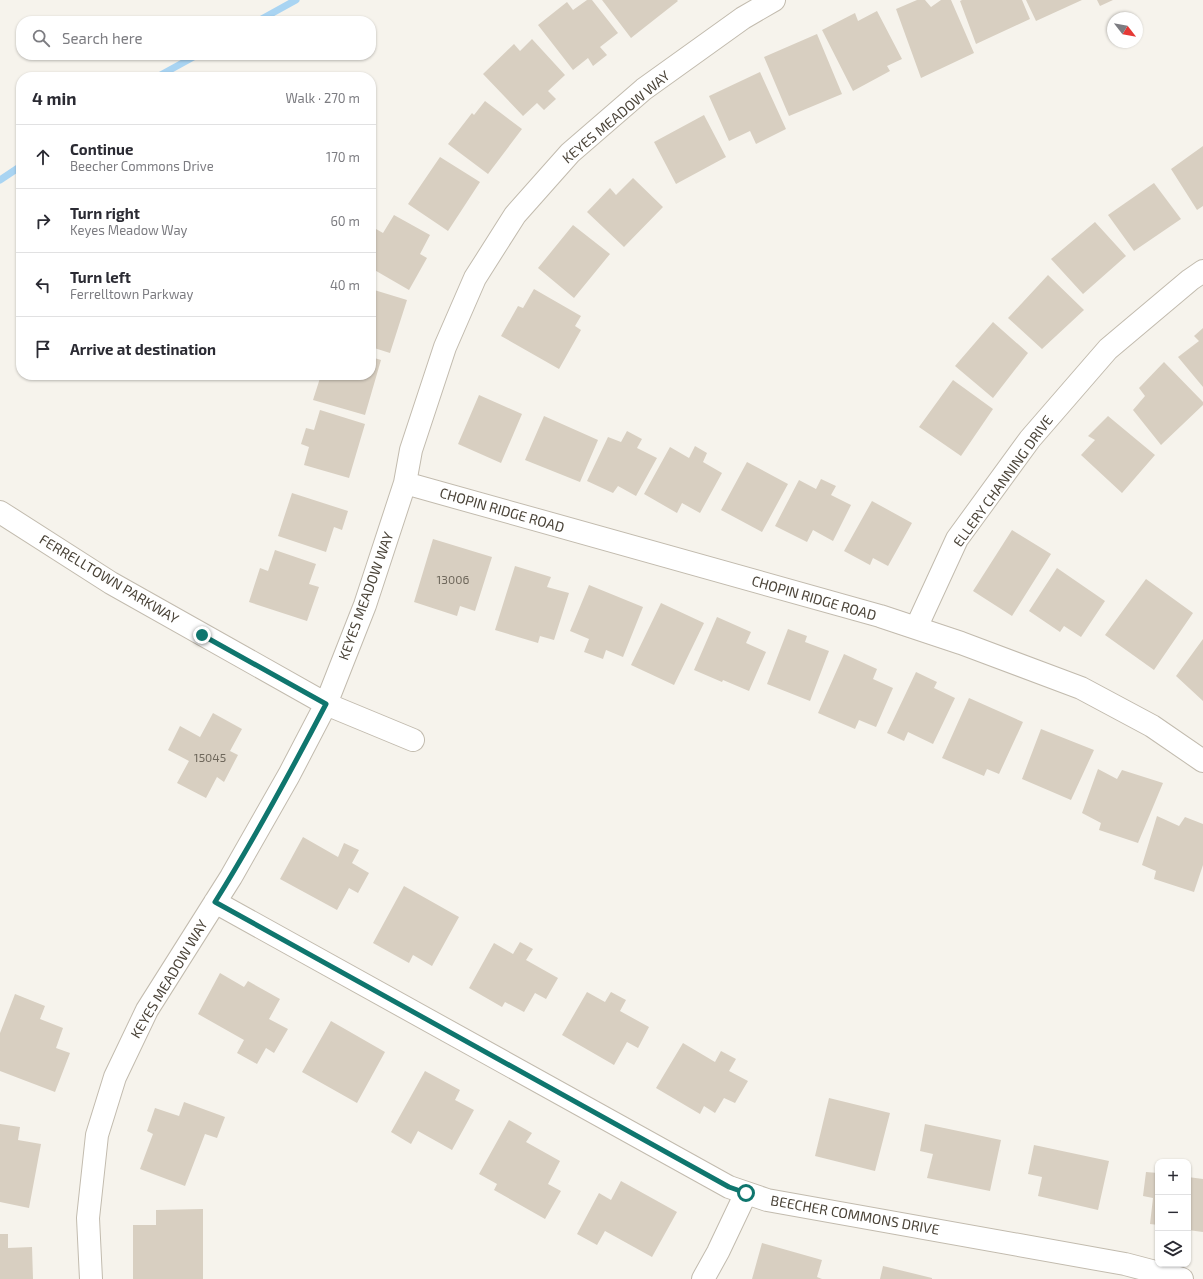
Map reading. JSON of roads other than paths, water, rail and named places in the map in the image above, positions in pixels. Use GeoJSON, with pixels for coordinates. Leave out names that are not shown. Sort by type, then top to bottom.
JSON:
{"type":"FeatureCollection","features":[{"type":"Feature","properties":{"kind":"street","name":"KEYES MEADOW WAY"},"geometry":{"type":"LineString","coordinates":[[91,1279],[88,1218],[97,1135],[115,1077],[147,1010],[231,877],[326,704],[366,605],[405,483],[411,450],[445,347],[475,278],[515,215],[570,153],[644,90],[743,18],[774,0]]}},
{"type":"Feature","properties":{"kind":"street","name":"ELLERY CHANNING DRIVE"},"geometry":{"type":"LineString","coordinates":[[916,628],[957,539],[1030,439],[1108,349],[1190,280],[1203,271]]}},
{"type":"Feature","properties":{"kind":"street","name":"CHOPIN RIDGE ROAD"},"geometry":{"type":"LineString","coordinates":[[405,483],[880,616],[961,643],[1081,688],[1152,726],[1203,761]]}},
{"type":"Feature","properties":{"kind":"street","name":"FERRELLTOWN PARKWAY"},"geometry":{"type":"LineString","coordinates":[[0,512],[111,583],[326,704],[413,740]]}},
{"type":"Feature","properties":{"kind":"street","name":"BEECHER COMMONS DRIVE"},"geometry":{"type":"LineString","coordinates":[[215,902],[722,1183],[746,1193],[767,1200],[1125,1264],[1182,1279]]}},
{"type":"Feature","properties":{"kind":"street"},"geometry":{"type":"LineString","coordinates":[[703,1279],[718,1252],[746,1193]]}},
{"type":"Feature","properties":{"kind":"waterway"},"geometry":{"type":"LineString","coordinates":[[267,16],[296,0]]}},
{"type":"Feature","properties":{"kind":"waterway"},"geometry":{"type":"LineString","coordinates":[[166,72],[188,60]]}},
{"type":"Feature","properties":{"kind":"waterway"},"geometry":{"type":"LineString","coordinates":[[0,180],[16,169]]}}]}
